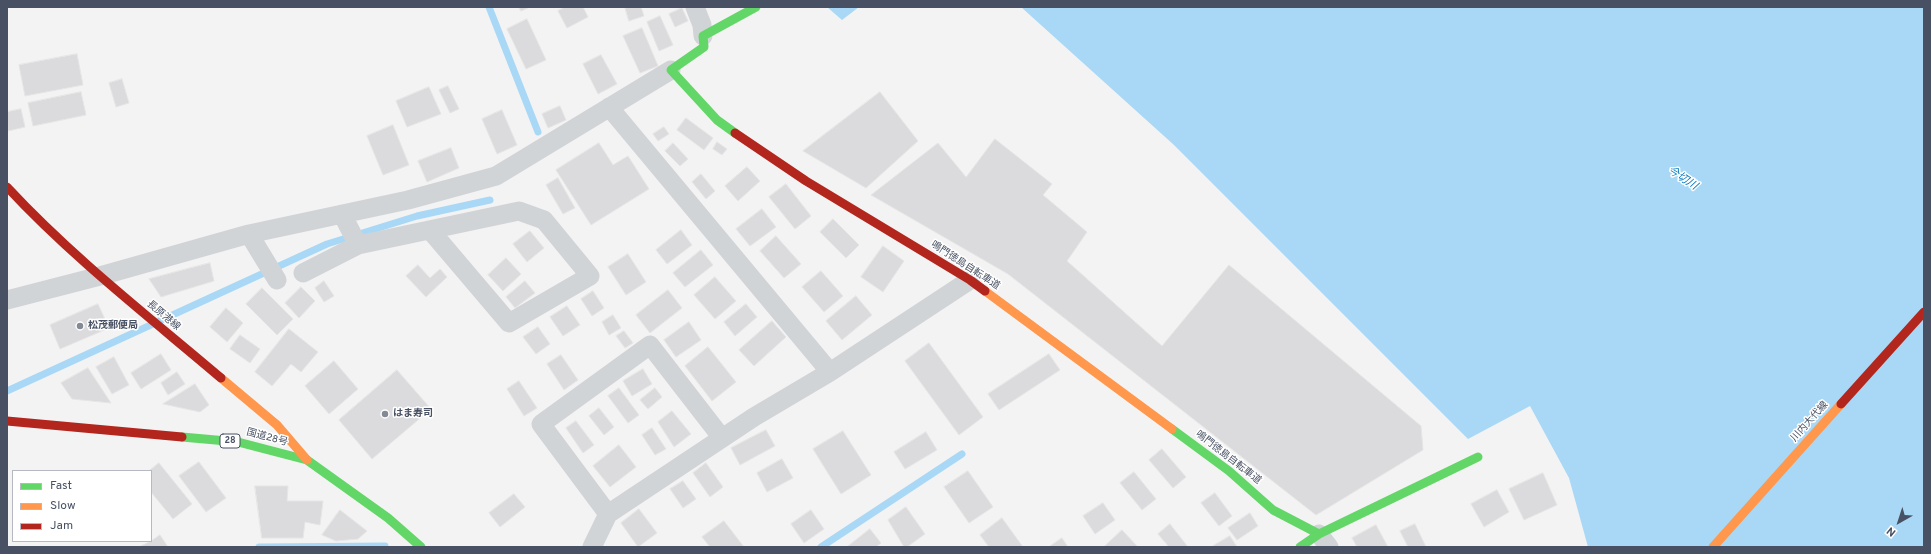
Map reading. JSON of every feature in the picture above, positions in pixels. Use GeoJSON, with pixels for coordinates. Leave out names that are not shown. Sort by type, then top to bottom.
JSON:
{"type":"FeatureCollection","features":[{"type":"Feature","properties":{"kind":"main road"},"geometry":{"type":"LineString","coordinates":[[671,70],[704,47],[703,36],[756,7]]}},
{"type":"Feature","properties":{"kind":"main road","name":"鳴門徳島自転車道"},"geometry":{"type":"LineString","coordinates":[[671,70],[716,120],[806,181],[970,280],[1229,471],[1273,510],[1324,540]]}},
{"type":"Feature","properties":{"kind":"main road","name":"長原港線"},"geometry":{"type":"LineString","coordinates":[[7,187],[33,215],[100,276],[277,425],[307,460]]}},
{"type":"Feature","properties":{"kind":"main road","name":"川内大代線"},"geometry":{"type":"LineString","coordinates":[[1713,547],[1924,312]]}},
{"type":"Feature","properties":{"kind":"main road","name":"国道28号"},"geometry":{"type":"LineString","coordinates":[[7,422],[238,442],[307,460],[388,518],[421,547]]}},
{"type":"Feature","properties":{"kind":"main road"},"geometry":{"type":"LineString","coordinates":[[1300,547],[1324,540],[1478,457]]}},
{"type":"Feature","properties":{"kind":"street"},"geometry":{"type":"LineString","coordinates":[[695,7],[702,25],[703,36]]}},
{"type":"Feature","properties":{"kind":"street"},"geometry":{"type":"LineString","coordinates":[[7,300],[100,276],[249,234],[408,200],[496,176],[671,70]]}},
{"type":"Feature","properties":{"kind":"street"},"geometry":{"type":"LineString","coordinates":[[609,107],[830,372]]}},
{"type":"Feature","properties":{"kind":"street"},"geometry":{"type":"LineString","coordinates":[[303,273],[358,245],[519,211],[544,220],[590,276],[509,323],[430,230]]}},
{"type":"Feature","properties":{"kind":"street"},"geometry":{"type":"LineString","coordinates":[[342,214],[358,245]]}},
{"type":"Feature","properties":{"kind":"street"},"geometry":{"type":"LineString","coordinates":[[249,234],[277,280]]}},
{"type":"Feature","properties":{"kind":"street"},"geometry":{"type":"LineString","coordinates":[[598,544],[608,514],[722,438],[830,372],[970,280]]}},
{"type":"Feature","properties":{"kind":"street"},"geometry":{"type":"LineString","coordinates":[[608,514],[541,424],[650,345],[722,438]]}},
{"type":"Feature","properties":{"kind":"water"},"geometry":{"type":"Polygon","coordinates":[[[827,7],[859,7],[842,20],[827,7]]]}},
{"type":"Feature","properties":{"kind":"water","name":"今切川"},"geometry":{"type":"Polygon","coordinates":[[[1021,7],[1924,7],[1924,547],[1588,547],[1569,478],[1530,406],[1468,439],[1174,145],[1021,7]]]}},
{"type":"Feature","properties":{"kind":"building"},"geometry":{"type":"Polygon","coordinates":[[[519,7],[530,7],[521,11],[519,7]]]}},
{"type":"Feature","properties":{"kind":"building"},"geometry":{"type":"Polygon","coordinates":[[[565,7],[583,7],[588,17],[567,28],[558,11],[565,7]]]}},
{"type":"Feature","properties":{"kind":"building"},"geometry":{"type":"Polygon","coordinates":[[[625,7],[641,7],[644,16],[629,21],[625,7]]]}},
{"type":"Feature","properties":{"kind":"building"},"geometry":{"type":"Polygon","coordinates":[[[682,8],[688,21],[675,27],[669,14],[682,8]]]}},
{"type":"Feature","properties":{"kind":"building"},"geometry":{"type":"Polygon","coordinates":[[[660,16],[673,45],[659,51],[647,22],[660,16]]]}},
{"type":"Feature","properties":{"kind":"building"},"geometry":{"type":"Polygon","coordinates":[[[527,19],[546,60],[526,69],[507,29],[527,19]]]}},
{"type":"Feature","properties":{"kind":"building"},"geometry":{"type":"Polygon","coordinates":[[[642,28],[658,66],[640,73],[623,36],[642,28]]]}},
{"type":"Feature","properties":{"kind":"building"},"geometry":{"type":"Polygon","coordinates":[[[77,54],[83,85],[25,96],[19,65],[77,54]]]}},
{"type":"Feature","properties":{"kind":"building"},"geometry":{"type":"Polygon","coordinates":[[[601,55],[617,84],[598,94],[583,64],[601,55]]]}},
{"type":"Feature","properties":{"kind":"building"},"geometry":{"type":"Polygon","coordinates":[[[122,79],[129,103],[116,107],[109,83],[122,79]]]}},
{"type":"Feature","properties":{"kind":"building"},"geometry":{"type":"Polygon","coordinates":[[[448,86],[459,109],[450,113],[439,90],[448,86]]]}},
{"type":"Feature","properties":{"kind":"building"},"geometry":{"type":"Polygon","coordinates":[[[429,87],[441,114],[407,127],[396,101],[429,87]]]}},
{"type":"Feature","properties":{"kind":"building"},"geometry":{"type":"Polygon","coordinates":[[[81,92],[86,115],[33,126],[28,103],[81,92]]]}},
{"type":"Feature","properties":{"kind":"building"},"geometry":{"type":"Polygon","coordinates":[[[880,92],[918,141],[866,188],[803,151],[880,92]]]}},
{"type":"Feature","properties":{"kind":"building"},"geometry":{"type":"Polygon","coordinates":[[[560,106],[566,120],[548,128],[542,114],[560,106]]]}},
{"type":"Feature","properties":{"kind":"building"},"geometry":{"type":"Polygon","coordinates":[[[21,109],[25,127],[8,131],[7,112],[21,109]]]}},
{"type":"Feature","properties":{"kind":"building"},"geometry":{"type":"Polygon","coordinates":[[[502,110],[517,145],[497,154],[482,119],[502,110]]]}},
{"type":"Feature","properties":{"kind":"building"},"geometry":{"type":"Polygon","coordinates":[[[686,118],[713,138],[704,150],[677,130],[686,118]]]}},
{"type":"Feature","properties":{"kind":"building"},"geometry":{"type":"Polygon","coordinates":[[[393,125],[409,165],[383,175],[367,136],[393,125]]]}},
{"type":"Feature","properties":{"kind":"building"},"geometry":{"type":"Polygon","coordinates":[[[664,127],[669,134],[658,141],[653,134],[664,127]]]}},
{"type":"Feature","properties":{"kind":"building"},"geometry":{"type":"Polygon","coordinates":[[[995,139],[1052,184],[1043,195],[1087,232],[1067,261],[1162,346],[1229,265],[1421,426],[1423,450],[1316,515],[1008,274],[871,195],[938,143],[966,177],[995,139]]]}},
{"type":"Feature","properties":{"kind":"building"},"geometry":{"type":"Polygon","coordinates":[[[717,142],[727,149],[722,155],[713,149],[717,142]]]}},
{"type":"Feature","properties":{"kind":"building"},"geometry":{"type":"Polygon","coordinates":[[[599,143],[613,165],[628,156],[649,189],[591,225],[556,170],[599,143]]]}},
{"type":"Feature","properties":{"kind":"building"},"geometry":{"type":"Polygon","coordinates":[[[673,143],[688,159],[680,166],[665,151],[673,143]]]}},
{"type":"Feature","properties":{"kind":"building"},"geometry":{"type":"Polygon","coordinates":[[[451,148],[459,168],[427,182],[418,161],[451,148]]]}},
{"type":"Feature","properties":{"kind":"building"},"geometry":{"type":"Polygon","coordinates":[[[747,167],[760,181],[738,201],[725,186],[747,167]]]}},
{"type":"Feature","properties":{"kind":"building"},"geometry":{"type":"Polygon","coordinates":[[[701,174],[715,191],[706,199],[692,182],[701,174]]]}},
{"type":"Feature","properties":{"kind":"building"},"geometry":{"type":"Polygon","coordinates":[[[558,178],[575,208],[563,214],[546,185],[558,178]]]}},
{"type":"Feature","properties":{"kind":"building"},"geometry":{"type":"Polygon","coordinates":[[[786,184],[811,216],[795,229],[769,197],[786,184]]]}},
{"type":"Feature","properties":{"kind":"building"},"geometry":{"type":"Polygon","coordinates":[[[762,209],[776,227],[750,246],[736,229],[762,209]]]}},
{"type":"Feature","properties":{"kind":"building"},"geometry":{"type":"Polygon","coordinates":[[[833,219],[859,245],[846,258],[820,232],[833,219]]]}},
{"type":"Feature","properties":{"kind":"building"},"geometry":{"type":"Polygon","coordinates":[[[681,230],[692,245],[667,264],[656,250],[681,230]]]}},
{"type":"Feature","properties":{"kind":"building"},"geometry":{"type":"Polygon","coordinates":[[[530,231],[544,248],[527,262],[513,244],[530,231]]]}},
{"type":"Feature","properties":{"kind":"building"},"geometry":{"type":"Polygon","coordinates":[[[776,236],[801,264],[784,278],[760,251],[776,236]]]}},
{"type":"Feature","properties":{"kind":"building"},"geometry":{"type":"Polygon","coordinates":[[[883,246],[904,261],[883,292],[861,277],[883,246]]]}},
{"type":"Feature","properties":{"kind":"building"},"geometry":{"type":"Polygon","coordinates":[[[701,250],[713,265],[685,287],[673,273],[701,250]]]}},
{"type":"Feature","properties":{"kind":"building"},"geometry":{"type":"Polygon","coordinates":[[[628,254],[646,282],[626,295],[608,267],[628,254]]]}},
{"type":"Feature","properties":{"kind":"building"},"geometry":{"type":"Polygon","coordinates":[[[506,258],[521,274],[503,291],[488,275],[506,258]]]}},
{"type":"Feature","properties":{"kind":"building"},"geometry":{"type":"Polygon","coordinates":[[[210,263],[214,281],[161,297],[149,279],[210,263]]]}},
{"type":"Feature","properties":{"kind":"building"},"geometry":{"type":"Polygon","coordinates":[[[418,265],[430,278],[440,269],[447,277],[426,297],[406,276],[418,265]]]}},
{"type":"Feature","properties":{"kind":"building"},"geometry":{"type":"Polygon","coordinates":[[[821,271],[843,296],[824,312],[802,287],[821,271]]]}},
{"type":"Feature","properties":{"kind":"building"},"geometry":{"type":"Polygon","coordinates":[[[715,277],[736,301],[715,319],[694,295],[715,277]]]}},
{"type":"Feature","properties":{"kind":"building"},"geometry":{"type":"Polygon","coordinates":[[[324,281],[334,296],[324,302],[315,288],[324,281]]]}},
{"type":"Feature","properties":{"kind":"building"},"geometry":{"type":"Polygon","coordinates":[[[525,281],[535,293],[515,308],[506,297],[525,281]]]}},
{"type":"Feature","properties":{"kind":"building"},"geometry":{"type":"Polygon","coordinates":[[[301,287],[315,301],[299,318],[285,303],[301,287]]]}},
{"type":"Feature","properties":{"kind":"building"},"geometry":{"type":"Polygon","coordinates":[[[262,288],[293,319],[277,335],[246,304],[262,288]]]}},
{"type":"Feature","properties":{"kind":"building"},"geometry":{"type":"Polygon","coordinates":[[[668,290],[682,308],[650,333],[636,315],[668,290]]]}},
{"type":"Feature","properties":{"kind":"building"},"geometry":{"type":"Polygon","coordinates":[[[593,291],[604,308],[592,316],[581,299],[593,291]]]}},
{"type":"Feature","properties":{"kind":"building"},"geometry":{"type":"Polygon","coordinates":[[[856,296],[872,315],[842,340],[826,321],[856,296]]]}},
{"type":"Feature","properties":{"kind":"building"},"geometry":{"type":"Polygon","coordinates":[[[98,304],[109,328],[60,349],[50,325],[98,304]]]}},
{"type":"Feature","properties":{"kind":"building"},"geometry":{"type":"Polygon","coordinates":[[[746,304],[757,317],[735,336],[724,322],[746,304]]]}},
{"type":"Feature","properties":{"kind":"building"},"geometry":{"type":"Polygon","coordinates":[[[567,306],[580,325],[563,336],[550,317],[567,306]]]}},
{"type":"Feature","properties":{"kind":"building"},"geometry":{"type":"Polygon","coordinates":[[[226,308],[243,323],[227,342],[210,327],[226,308]]]}},
{"type":"Feature","properties":{"kind":"building"},"geometry":{"type":"Polygon","coordinates":[[[613,315],[621,328],[609,335],[602,322],[613,315]]]}},
{"type":"Feature","properties":{"kind":"building"},"geometry":{"type":"Polygon","coordinates":[[[772,321],[786,337],[754,366],[739,350],[772,321]]]}},
{"type":"Feature","properties":{"kind":"building"},"geometry":{"type":"Polygon","coordinates":[[[689,322],[701,340],[676,357],[664,340],[689,322]]]}},
{"type":"Feature","properties":{"kind":"building"},"geometry":{"type":"Polygon","coordinates":[[[538,327],[550,344],[536,354],[523,337],[538,327]]]}},
{"type":"Feature","properties":{"kind":"building"},"geometry":{"type":"Polygon","coordinates":[[[289,329],[318,352],[301,372],[291,364],[272,386],[255,372],[289,329]]]}},
{"type":"Feature","properties":{"kind":"building"},"geometry":{"type":"Polygon","coordinates":[[[624,331],[633,343],[625,348],[616,336],[624,331]]]}},
{"type":"Feature","properties":{"kind":"building"},"geometry":{"type":"Polygon","coordinates":[[[240,335],[260,349],[250,363],[230,349],[240,335]]]}},
{"type":"Feature","properties":{"kind":"building"},"geometry":{"type":"Polygon","coordinates":[[[929,343],[983,417],[959,435],[905,361],[929,343]]]}},
{"type":"Feature","properties":{"kind":"building"},"geometry":{"type":"Polygon","coordinates":[[[708,347],[736,382],[712,401],[685,366],[708,347]]]}},
{"type":"Feature","properties":{"kind":"building"},"geometry":{"type":"Polygon","coordinates":[[[161,354],[171,370],[141,389],[131,373],[161,354]]]}},
{"type":"Feature","properties":{"kind":"building"},"geometry":{"type":"Polygon","coordinates":[[[1049,354],[1060,370],[999,410],[988,394],[1049,354]]]}},
{"type":"Feature","properties":{"kind":"building"},"geometry":{"type":"Polygon","coordinates":[[[561,355],[578,380],[564,390],[547,364],[561,355]]]}},
{"type":"Feature","properties":{"kind":"building"},"geometry":{"type":"Polygon","coordinates":[[[114,357],[129,385],[112,394],[96,367],[114,357]]]}},
{"type":"Feature","properties":{"kind":"building"},"geometry":{"type":"Polygon","coordinates":[[[334,361],[358,389],[329,414],[305,386],[334,361]]]}},
{"type":"Feature","properties":{"kind":"building"},"geometry":{"type":"Polygon","coordinates":[[[88,368],[111,403],[72,399],[61,383],[88,368]]]}},
{"type":"Feature","properties":{"kind":"building"},"geometry":{"type":"Polygon","coordinates":[[[643,369],[652,384],[632,396],[623,381],[643,369]]]}},
{"type":"Feature","properties":{"kind":"building","name":"はま寿司"},"geometry":{"type":"Polygon","coordinates":[[[397,370],[431,409],[372,459],[339,420],[397,370]]]}},
{"type":"Feature","properties":{"kind":"building"},"geometry":{"type":"Polygon","coordinates":[[[177,372],[185,384],[168,395],[161,383],[177,372]]]}},
{"type":"Feature","properties":{"kind":"building"},"geometry":{"type":"Polygon","coordinates":[[[519,381],[537,408],[524,416],[507,389],[519,381]]]}},
{"type":"Feature","properties":{"kind":"building"},"geometry":{"type":"Polygon","coordinates":[[[195,384],[209,405],[200,412],[163,404],[195,384]]]}},
{"type":"Feature","properties":{"kind":"building"},"geometry":{"type":"Polygon","coordinates":[[[619,388],[639,415],[628,423],[608,396],[619,388]]]}},
{"type":"Feature","properties":{"kind":"building"},"geometry":{"type":"Polygon","coordinates":[[[655,388],[662,397],[648,409],[640,400],[655,388]]]}},
{"type":"Feature","properties":{"kind":"building"},"geometry":{"type":"Polygon","coordinates":[[[599,408],[614,427],[604,435],[589,416],[599,408]]]}},
{"type":"Feature","properties":{"kind":"building"},"geometry":{"type":"Polygon","coordinates":[[[672,411],[691,434],[674,447],[658,422],[672,411]]]}},
{"type":"Feature","properties":{"kind":"building"},"geometry":{"type":"Polygon","coordinates":[[[576,421],[594,445],[583,453],[566,428],[576,421]]]}},
{"type":"Feature","properties":{"kind":"building"},"geometry":{"type":"Polygon","coordinates":[[[652,428],[666,449],[655,455],[642,435],[652,428]]]}},
{"type":"Feature","properties":{"kind":"building"},"geometry":{"type":"Polygon","coordinates":[[[766,430],[775,446],[740,465],[731,448],[766,430]]]}},
{"type":"Feature","properties":{"kind":"building"},"geometry":{"type":"Polygon","coordinates":[[[843,431],[871,475],[841,494],[813,449],[843,431]]]}},
{"type":"Feature","properties":{"kind":"building"},"geometry":{"type":"Polygon","coordinates":[[[926,432],[937,450],[905,469],[894,452],[926,432]]]}},
{"type":"Feature","properties":{"kind":"building"},"geometry":{"type":"Polygon","coordinates":[[[619,445],[636,467],[610,487],[593,466],[619,445]]]}},
{"type":"Feature","properties":{"kind":"building"},"geometry":{"type":"Polygon","coordinates":[[[1162,449],[1186,477],[1173,488],[1149,460],[1162,449]]]}},
{"type":"Feature","properties":{"kind":"building"},"geometry":{"type":"Polygon","coordinates":[[[782,459],[793,478],[767,492],[757,473],[782,459]]]}},
{"type":"Feature","properties":{"kind":"building"},"geometry":{"type":"Polygon","coordinates":[[[199,462],[226,498],[206,512],[179,476],[199,462]]]}},
{"type":"Feature","properties":{"kind":"building"},"geometry":{"type":"Polygon","coordinates":[[[159,463],[192,504],[173,519],[152,493],[152,470],[150,470],[159,463]]]}},
{"type":"Feature","properties":{"kind":"building"},"geometry":{"type":"Polygon","coordinates":[[[706,463],[723,487],[710,497],[693,473],[706,463]]]}},
{"type":"Feature","properties":{"kind":"building"},"geometry":{"type":"Polygon","coordinates":[[[968,471],[993,507],[969,523],[944,487],[968,471]]]}},
{"type":"Feature","properties":{"kind":"building"},"geometry":{"type":"Polygon","coordinates":[[[1134,472],[1156,499],[1142,510],[1120,483],[1134,472]]]}},
{"type":"Feature","properties":{"kind":"building"},"geometry":{"type":"Polygon","coordinates":[[[1543,473],[1557,505],[1524,520],[1509,489],[1543,473]]]}},
{"type":"Feature","properties":{"kind":"building"},"geometry":{"type":"Polygon","coordinates":[[[683,481],[696,499],[683,508],[670,489],[683,481]]]}},
{"type":"Feature","properties":{"kind":"building"},"geometry":{"type":"Polygon","coordinates":[[[255,486],[288,486],[287,501],[323,501],[320,525],[305,522],[303,538],[262,538],[255,486]]]}},
{"type":"Feature","properties":{"kind":"building"},"geometry":{"type":"Polygon","coordinates":[[[1497,490],[1509,512],[1484,527],[1471,504],[1497,490]]]}},
{"type":"Feature","properties":{"kind":"building"},"geometry":{"type":"Polygon","coordinates":[[[1215,493],[1232,516],[1219,526],[1201,503],[1215,493]]]}},
{"type":"Feature","properties":{"kind":"building"},"geometry":{"type":"Polygon","coordinates":[[[514,494],[525,507],[500,527],[489,513],[514,494]]]}},
{"type":"Feature","properties":{"kind":"building"},"geometry":{"type":"Polygon","coordinates":[[[1103,503],[1115,520],[1095,534],[1083,516],[1103,503]]]}},
{"type":"Feature","properties":{"kind":"building"},"geometry":{"type":"Polygon","coordinates":[[[906,507],[925,534],[907,547],[904,547],[888,520],[906,507]]]}},
{"type":"Feature","properties":{"kind":"building"},"geometry":{"type":"Polygon","coordinates":[[[639,509],[657,533],[638,547],[621,523],[639,509]]]}},
{"type":"Feature","properties":{"kind":"building"},"geometry":{"type":"Polygon","coordinates":[[[340,510],[367,531],[358,539],[336,541],[322,535],[340,510]]]}},
{"type":"Feature","properties":{"kind":"building"},"geometry":{"type":"Polygon","coordinates":[[[811,510],[824,529],[804,543],[791,524],[811,510]]]}},
{"type":"Feature","properties":{"kind":"building"},"geometry":{"type":"Polygon","coordinates":[[[1250,513],[1258,526],[1237,540],[1228,528],[1250,513]]]}},
{"type":"Feature","properties":{"kind":"building"},"geometry":{"type":"Polygon","coordinates":[[[1002,518],[1023,547],[989,547],[980,535],[1002,518]]]}},
{"type":"Feature","properties":{"kind":"building"},"geometry":{"type":"Polygon","coordinates":[[[724,521],[744,547],[710,547],[702,537],[724,521]]]}},
{"type":"Feature","properties":{"kind":"building"},"geometry":{"type":"Polygon","coordinates":[[[1170,524],[1188,547],[1169,547],[1158,534],[1170,524]]]}},
{"type":"Feature","properties":{"kind":"building"},"geometry":{"type":"Polygon","coordinates":[[[1415,524],[1426,547],[1408,547],[1400,531],[1415,524]]]}},
{"type":"Feature","properties":{"kind":"building"},"geometry":{"type":"Polygon","coordinates":[[[1376,525],[1388,547],[1357,547],[1352,538],[1376,525]]]}},
{"type":"Feature","properties":{"kind":"building"},"geometry":{"type":"Polygon","coordinates":[[[870,529],[881,543],[876,547],[847,547],[870,529]]]}},
{"type":"Feature","properties":{"kind":"building"},"geometry":{"type":"Polygon","coordinates":[[[1122,530],[1138,547],[1104,547],[1122,530]]]}},
{"type":"Feature","properties":{"kind":"building"},"geometry":{"type":"Polygon","coordinates":[[[160,535],[168,547],[139,547],[152,542],[152,540],[160,535]]]}},
{"type":"Feature","properties":{"kind":"building"},"geometry":{"type":"Polygon","coordinates":[[[1230,536],[1237,547],[1213,547],[1213,546],[1230,536]]]}},
{"type":"Feature","properties":{"kind":"building"},"geometry":{"type":"Polygon","coordinates":[[[1062,538],[1068,547],[1049,547],[1062,538]]]}},
{"type":"Feature","properties":{"kind":"waterway"},"geometry":{"type":"LineString","coordinates":[[489,7],[538,132]]}},
{"type":"Feature","properties":{"kind":"waterway"},"geometry":{"type":"LineString","coordinates":[[7,391],[327,244],[417,216],[490,200]]}},
{"type":"Feature","properties":{"kind":"waterway"},"geometry":{"type":"LineString","coordinates":[[821,547],[962,454]]}},
{"type":"Feature","properties":{"kind":"waterway"},"geometry":{"type":"LineString","coordinates":[[259,547],[385,546]]}},
{"type":"Feature","properties":{"kind":"traffic: fast"},"geometry":{"type":"LineString","coordinates":[[735,133],[717,120],[671,70],[704,47],[703,36],[756,7]]}},
{"type":"Feature","properties":{"kind":"traffic: fast"},"geometry":{"type":"LineString","coordinates":[[1172,429],[1229,471],[1273,510],[1319,534]]}},
{"type":"Feature","properties":{"kind":"traffic: fast"},"geometry":{"type":"LineString","coordinates":[[182,437],[238,442],[307,460],[388,518],[421,547]]}},
{"type":"Feature","properties":{"kind":"traffic: fast"},"geometry":{"type":"LineString","coordinates":[[1300,547],[1319,534],[1478,457]]}},
{"type":"Feature","properties":{"kind":"traffic: slow"},"geometry":{"type":"LineString","coordinates":[[985,291],[1172,429]]}},
{"type":"Feature","properties":{"kind":"traffic: slow"},"geometry":{"type":"LineString","coordinates":[[221,378],[277,425],[307,460]]}},
{"type":"Feature","properties":{"kind":"traffic: slow"},"geometry":{"type":"LineString","coordinates":[[1713,547],[1841,404]]}},
{"type":"Feature","properties":{"kind":"traffic: jam"},"geometry":{"type":"LineString","coordinates":[[735,133],[806,181],[970,280],[985,291]]}},
{"type":"Feature","properties":{"kind":"traffic: jam"},"geometry":{"type":"LineString","coordinates":[[7,187],[84,262],[221,378]]}},
{"type":"Feature","properties":{"kind":"traffic: jam"},"geometry":{"type":"LineString","coordinates":[[1841,404],[1924,312]]}},
{"type":"Feature","properties":{"kind":"traffic: jam"},"geometry":{"type":"LineString","coordinates":[[7,421],[182,437]]}},
{"type":"Feature","properties":{"kind":"place","name":"松茂郵便局"},"geometry":{"type":"Point","coordinates":[80,326]}},
{"type":"Feature","properties":{"kind":"place","name":"はま寿司"},"geometry":{"type":"Point","coordinates":[385,414]}}]}
